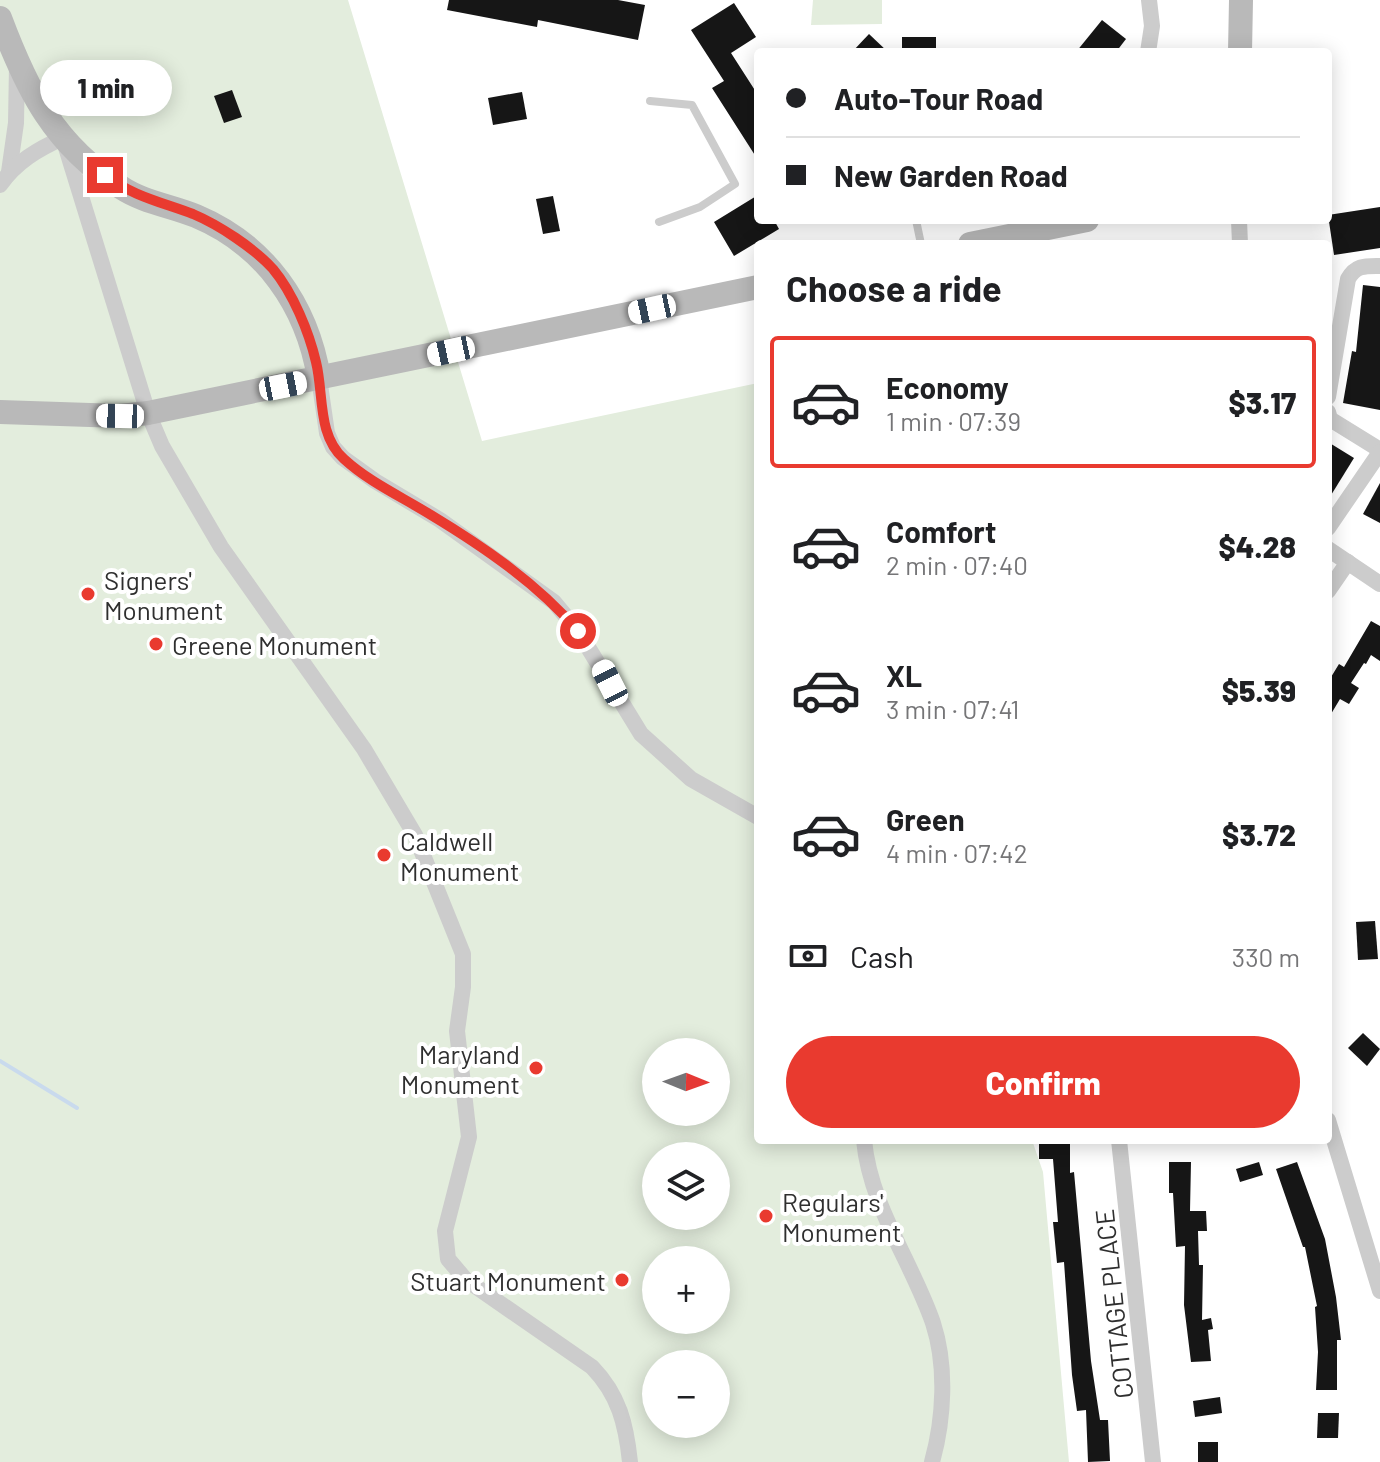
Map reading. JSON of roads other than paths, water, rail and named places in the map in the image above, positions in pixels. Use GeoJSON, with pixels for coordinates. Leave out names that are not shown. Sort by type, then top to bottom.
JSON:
{"type":"FeatureCollection","features":[{"type":"Feature","properties":{"kind":"street"},"geometry":{"type":"LineString","coordinates":[[1149,0],[1152,26],[1149,48]]}},
{"type":"Feature","properties":{"kind":"street"},"geometry":{"type":"LineString","coordinates":[[1240,48],[1241,0]]}},
{"type":"Feature","properties":{"kind":"street"},"geometry":{"type":"LineString","coordinates":[[0,18],[17,64],[42,112],[86,160],[124,189],[220,227],[272,269],[299,316],[316,362],[327,433],[333,447],[343,458],[440,520],[554,602],[601,665],[641,734],[691,779],[754,815]]}},
{"type":"Feature","properties":{"kind":"street"},"geometry":{"type":"LineString","coordinates":[[5,178],[16,123],[17,64]]}},
{"type":"Feature","properties":{"kind":"street"},"geometry":{"type":"LineString","coordinates":[[5,178],[36,151],[63,138]]}},
{"type":"Feature","properties":{"kind":"street"},"geometry":{"type":"LineString","coordinates":[[63,138],[148,413],[162,446],[221,547],[364,749],[408,823],[463,954],[463,987],[457,1031],[469,1137],[445,1231],[448,1259],[465,1279],[592,1367],[603,1378],[623,1414],[630,1462]]}},
{"type":"Feature","properties":{"kind":"street"},"geometry":{"type":"LineString","coordinates":[[990,240],[1068,224]]}},
{"type":"Feature","properties":{"kind":"street"},"geometry":{"type":"LineString","coordinates":[[1332,373],[1348,279],[1354,270],[1363,266],[1380,266]]}},
{"type":"Feature","properties":{"kind":"street"},"geometry":{"type":"LineString","coordinates":[[0,412],[120,416],[148,413],[754,288]]}},
{"type":"Feature","properties":{"kind":"street"},"geometry":{"type":"LineString","coordinates":[[1332,420],[1380,451],[1332,522]]}},
{"type":"Feature","properties":{"kind":"street"},"geometry":{"type":"LineString","coordinates":[[1332,552],[1380,584]]}},
{"type":"Feature","properties":{"kind":"street"},"geometry":{"type":"LineString","coordinates":[[1332,585],[1348,562]]}},
{"type":"Feature","properties":{"kind":"street"},"geometry":{"type":"LineString","coordinates":[[1332,1133],[1380,1291]]}},
{"type":"Feature","properties":{"kind":"street"},"geometry":{"type":"LineString","coordinates":[[865,1144],[884,1212],[932,1322],[940,1353],[939,1437],[932,1462]]}},
{"type":"Feature","properties":{"kind":"street","name":"COTTAGE PLACE"},"geometry":{"type":"LineString","coordinates":[[1119,1144],[1153,1462]]}},
{"type":"Feature","properties":{"kind":"lane"},"geometry":{"type":"LineString","coordinates":[[650,101],[692,105],[735,184],[700,207],[659,222]]}},
{"type":"Feature","properties":{"kind":"waterway"},"geometry":{"type":"LineString","coordinates":[[0,1061],[77,1108]]}},
{"type":"Feature","properties":{"kind":"place","name":"Signers' Monument"},"geometry":{"type":"Point","coordinates":[88,594]}},
{"type":"Feature","properties":{"kind":"place","name":"Greene Monument"},"geometry":{"type":"Point","coordinates":[156,644]}},
{"type":"Feature","properties":{"kind":"place","name":"Caldwell Monument"},"geometry":{"type":"Point","coordinates":[384,855]}},
{"type":"Feature","properties":{"kind":"place","name":"Maryland Monument"},"geometry":{"type":"Point","coordinates":[536,1068]}},
{"type":"Feature","properties":{"kind":"place","name":"Regulars' Monument"},"geometry":{"type":"Point","coordinates":[766,1216]}},
{"type":"Feature","properties":{"kind":"place","name":"Stuart Monument"},"geometry":{"type":"Point","coordinates":[622,1280]}}]}
